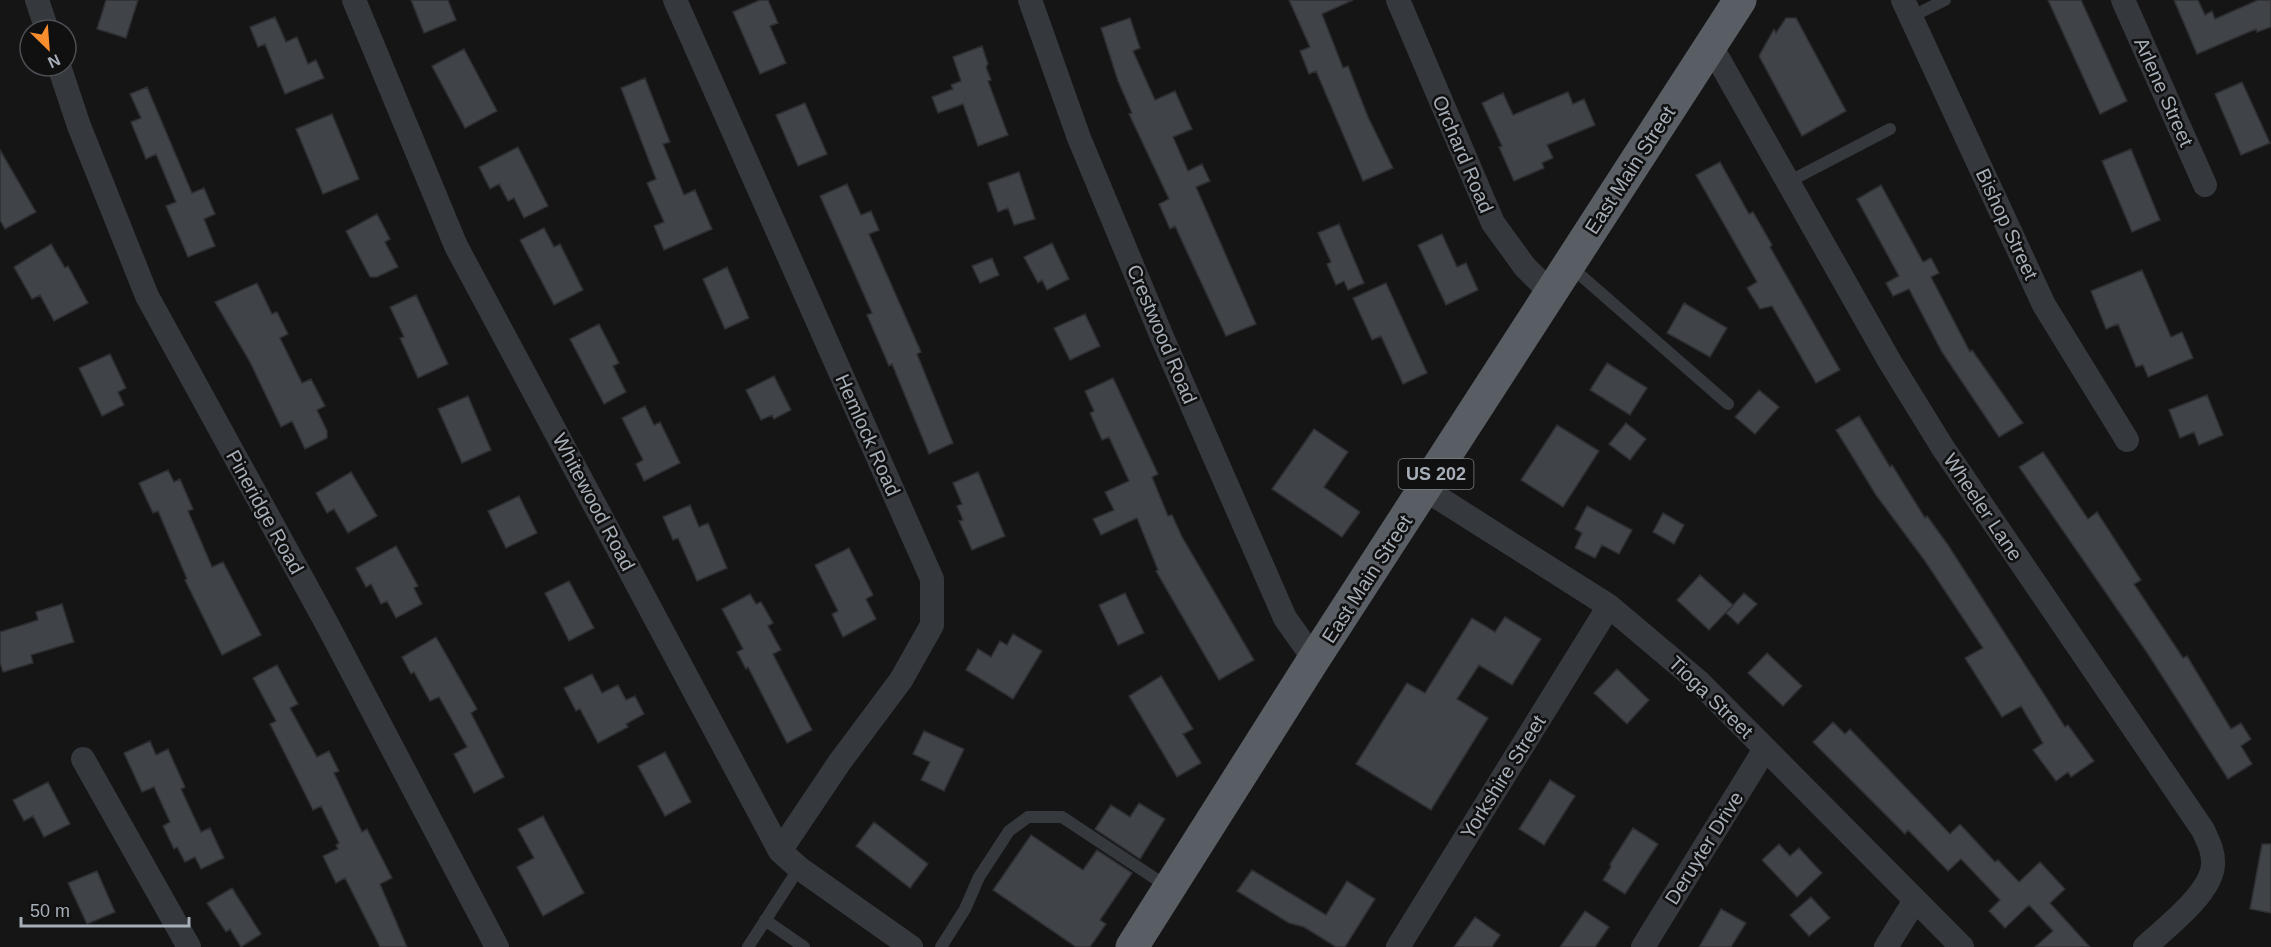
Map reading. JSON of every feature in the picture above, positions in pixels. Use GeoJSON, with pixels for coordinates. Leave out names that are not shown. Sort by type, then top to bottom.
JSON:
{"type":"FeatureCollection","features":[{"type":"Feature","properties":{"kind":"highway","name":"East Main Street"},"geometry":{"type":"LineString","coordinates":[[1132,947],[1314,659],[1426,490],[1740,0]]}},
{"type":"Feature","properties":{"kind":"street"},"geometry":{"type":"LineString","coordinates":[[37,0],[43,18]]}},
{"type":"Feature","properties":{"kind":"street","name":"Whitewood Road"},"geometry":{"type":"LineString","coordinates":[[354,0],[456,246],[780,851],[799,868],[911,947]]}},
{"type":"Feature","properties":{"kind":"street","name":"Hemlock Road"},"geometry":{"type":"LineString","coordinates":[[675,0],[932,579],[932,625],[901,680],[839,763],[780,851]]}},
{"type":"Feature","properties":{"kind":"street","name":"Crestwood Road"},"geometry":{"type":"LineString","coordinates":[[1030,0],[1079,138],[1162,337],[1285,618],[1314,659]]}},
{"type":"Feature","properties":{"kind":"street","name":"Orchard Road"},"geometry":{"type":"LineString","coordinates":[[1398,0],[1493,223],[1525,267],[1551,293]]}},
{"type":"Feature","properties":{"kind":"street","name":"Arlene Street"},"geometry":{"type":"LineString","coordinates":[[2123,0],[2205,185]]}},
{"type":"Feature","properties":{"kind":"street","name":"Bishop Street"},"geometry":{"type":"LineString","coordinates":[[1907,8],[2044,305],[2127,440]]}},
{"type":"Feature","properties":{"kind":"street","name":"Wheeler Lane"},"geometry":{"type":"LineString","coordinates":[[1711,46],[1790,181],[1890,362],[1943,448],[2181,796],[2212,849],[2213,866],[2209,879],[2198,896],[2145,947]]}},
{"type":"Feature","properties":{"kind":"street","name":"Pineridge Road"},"geometry":{"type":"LineString","coordinates":[[63,78],[79,126],[147,296],[321,614],[497,947]]}},
{"type":"Feature","properties":{"kind":"street","name":"Tioga Street"},"geometry":{"type":"LineString","coordinates":[[1426,490],[1609,606],[1699,682],[1914,902],[1962,947]]}},
{"type":"Feature","properties":{"kind":"street","name":"Yorkshire Street"},"geometry":{"type":"LineString","coordinates":[[1398,947],[1609,606]]}},
{"type":"Feature","properties":{"kind":"street","name":"Deruyter Drive"},"geometry":{"type":"LineString","coordinates":[[1643,947],[1765,749]]}},
{"type":"Feature","properties":{"kind":"street"},"geometry":{"type":"LineString","coordinates":[[83,759],[189,947]]}},
{"type":"Feature","properties":{"kind":"street"},"geometry":{"type":"LineString","coordinates":[[1886,947],[1914,902]]}},
{"type":"Feature","properties":{"kind":"lane"},"geometry":{"type":"LineString","coordinates":[[1907,8],[1945,0]]}},
{"type":"Feature","properties":{"kind":"lane"},"geometry":{"type":"LineString","coordinates":[[1790,181],[1890,129]]}},
{"type":"Feature","properties":{"kind":"lane"},"geometry":{"type":"LineString","coordinates":[[1569,265],[1728,404]]}},
{"type":"Feature","properties":{"kind":"lane"},"geometry":{"type":"LineString","coordinates":[[941,947],[1004,839],[1014,826],[1028,817],[1062,817],[1169,888]]}},
{"type":"Feature","properties":{"kind":"lane"},"geometry":{"type":"LineString","coordinates":[[748,947],[799,868]]}},
{"type":"Feature","properties":{"kind":"lane"},"geometry":{"type":"LineString","coordinates":[[765,920],[804,947]]}},
{"type":"Feature","properties":{"kind":"building"},"geometry":{"type":"Polygon","coordinates":[[[106,0],[138,0],[126,38],[97,29],[106,0]]]}},
{"type":"Feature","properties":{"kind":"building"},"geometry":{"type":"Polygon","coordinates":[[[411,0],[448,0],[456,20],[424,33],[411,0]]]}},
{"type":"Feature","properties":{"kind":"building"},"geometry":{"type":"Polygon","coordinates":[[[760,0],[768,0],[778,23],[770,26],[786,63],[760,74],[733,12],[760,0]]]}},
{"type":"Feature","properties":{"kind":"building"},"geometry":{"type":"Polygon","coordinates":[[[1289,0],[1353,0],[1322,14],[1343,68],[1348,66],[1368,117],[1393,168],[1363,181],[1316,71],[1309,74],[1300,51],[1310,47],[1289,0]]]}},
{"type":"Feature","properties":{"kind":"building"},"geometry":{"type":"Polygon","coordinates":[[[2048,0],[2081,0],[2127,101],[2100,114],[2048,0]]]}},
{"type":"Feature","properties":{"kind":"building"},"geometry":{"type":"Polygon","coordinates":[[[2174,0],[2198,0],[2205,15],[2212,11],[2215,19],[2258,0],[2271,0],[2271,27],[2257,32],[2256,29],[2197,54],[2174,0]]]}},
{"type":"Feature","properties":{"kind":"building"},"geometry":{"type":"Polygon","coordinates":[[[275,17],[286,42],[297,37],[308,64],[316,60],[324,78],[285,94],[265,44],[258,47],[250,27],[275,17]]]}},
{"type":"Feature","properties":{"kind":"building"},"geometry":{"type":"Polygon","coordinates":[[[1130,18],[1140,48],[1133,51],[1155,100],[1175,91],[1192,129],[1173,137],[1188,171],[1202,164],[1210,181],[1196,187],[1256,324],[1226,336],[1175,226],[1170,229],[1159,204],[1169,199],[1129,114],[1132,113],[1118,81],[1101,28],[1130,18]]]}},
{"type":"Feature","properties":{"kind":"building"},"geometry":{"type":"Polygon","coordinates":[[[1786,18],[1796,18],[1846,111],[1802,136],[1759,56],[1774,29],[1776,33],[1786,18]]]}},
{"type":"Feature","properties":{"kind":"building"},"geometry":{"type":"Polygon","coordinates":[[[982,46],[991,80],[988,81],[1008,135],[978,146],[963,104],[938,113],[932,97],[953,89],[951,85],[961,81],[953,57],[982,46]]]}},
{"type":"Feature","properties":{"kind":"building"},"geometry":{"type":"Polygon","coordinates":[[[464,49],[497,111],[465,128],[432,66],[464,49]]]}},
{"type":"Feature","properties":{"kind":"building"},"geometry":{"type":"Polygon","coordinates":[[[645,78],[670,142],[663,144],[684,195],[695,190],[712,229],[664,250],[654,226],[664,222],[647,183],[656,179],[621,88],[645,78]]]}},
{"type":"Feature","properties":{"kind":"building"},"geometry":{"type":"Polygon","coordinates":[[[2242,82],[2270,143],[2241,155],[2215,94],[2242,82]]]}},
{"type":"Feature","properties":{"kind":"building"},"geometry":{"type":"Polygon","coordinates":[[[147,87],[192,193],[204,188],[215,214],[204,219],[215,246],[188,257],[166,206],[176,202],[156,154],[146,159],[131,122],[141,118],[130,94],[147,87]]]}},
{"type":"Feature","properties":{"kind":"building"},"geometry":{"type":"Polygon","coordinates":[[[1568,92],[1573,104],[1584,99],[1595,125],[1547,145],[1553,158],[1542,163],[1544,168],[1514,181],[1499,147],[1502,146],[1482,103],[1503,93],[1513,115],[1568,92]]]}},
{"type":"Feature","properties":{"kind":"building"},"geometry":{"type":"Polygon","coordinates":[[[805,103],[827,154],[798,166],[776,115],[805,103]]]}},
{"type":"Feature","properties":{"kind":"building"},"geometry":{"type":"Polygon","coordinates":[[[332,114],[359,179],[323,194],[296,129],[332,114]]]}},
{"type":"Feature","properties":{"kind":"building"},"geometry":{"type":"Polygon","coordinates":[[[518,147],[548,206],[524,218],[514,198],[508,201],[499,184],[490,189],[479,167],[518,147]]]}},
{"type":"Feature","properties":{"kind":"building"},"geometry":{"type":"Polygon","coordinates":[[[2131,149],[2160,220],[2132,232],[2102,161],[2131,149]]]}},
{"type":"Feature","properties":{"kind":"building"},"geometry":{"type":"Polygon","coordinates":[[[0,150],[36,212],[5,229],[0,220],[0,150]]]}},
{"type":"Feature","properties":{"kind":"building"},"geometry":{"type":"Polygon","coordinates":[[[1720,162],[1749,214],[1753,212],[1772,245],[1770,247],[1840,370],[1816,383],[1772,306],[1760,309],[1747,288],[1757,282],[1696,175],[1720,162]]]}},
{"type":"Feature","properties":{"kind":"building"},"geometry":{"type":"Polygon","coordinates":[[[1019,172],[1035,219],[1014,225],[1008,208],[998,212],[988,183],[1019,172]]]}},
{"type":"Feature","properties":{"kind":"building"},"geometry":{"type":"Polygon","coordinates":[[[847,184],[861,215],[871,211],[879,230],[869,234],[921,352],[917,354],[953,443],[929,454],[892,364],[889,366],[867,315],[872,313],[820,196],[847,184]]]}},
{"type":"Feature","properties":{"kind":"building"},"geometry":{"type":"Polygon","coordinates":[[[1881,185],[1923,262],[1931,258],[1939,273],[1931,277],[1970,352],[1972,350],[2023,423],[1999,437],[1942,352],[1909,289],[1893,296],[1886,283],[1899,276],[1857,199],[1881,185]]]}},
{"type":"Feature","properties":{"kind":"building"},"geometry":{"type":"Polygon","coordinates":[[[377,214],[390,239],[385,242],[398,267],[377,277],[370,277],[346,231],[377,214]]]}},
{"type":"Feature","properties":{"kind":"building"},"geometry":{"type":"Polygon","coordinates":[[[1339,224],[1364,283],[1348,290],[1344,281],[1336,285],[1327,264],[1331,262],[1318,233],[1339,224]]]}},
{"type":"Feature","properties":{"kind":"building"},"geometry":{"type":"Polygon","coordinates":[[[544,228],[554,247],[560,244],[583,290],[554,305],[520,240],[544,228]]]}},
{"type":"Feature","properties":{"kind":"building"},"geometry":{"type":"Polygon","coordinates":[[[1442,234],[1457,267],[1466,263],[1478,290],[1446,305],[1418,245],[1442,234]]]}},
{"type":"Feature","properties":{"kind":"building"},"geometry":{"type":"Polygon","coordinates":[[[1052,243],[1069,279],[1047,290],[1042,280],[1038,283],[1024,257],[1052,243]]]}},
{"type":"Feature","properties":{"kind":"building"},"geometry":{"type":"Polygon","coordinates":[[[51,244],[65,268],[68,266],[88,303],[54,321],[40,295],[32,299],[14,267],[51,244]]]}},
{"type":"Feature","properties":{"kind":"building"},"geometry":{"type":"Polygon","coordinates":[[[992,258],[999,275],[980,283],[972,266],[992,258]]]}},
{"type":"Feature","properties":{"kind":"building"},"geometry":{"type":"Polygon","coordinates":[[[727,267],[749,318],[725,329],[703,279],[727,267]]]}},
{"type":"Feature","properties":{"kind":"building"},"geometry":{"type":"Polygon","coordinates":[[[2142,270],[2171,337],[2182,332],[2193,358],[2148,377],[2143,365],[2136,367],[2118,324],[2106,329],[2091,291],[2142,270]]]}},
{"type":"Feature","properties":{"kind":"building"},"geometry":{"type":"Polygon","coordinates":[[[257,283],[272,314],[277,312],[288,334],[280,338],[302,383],[311,379],[325,406],[317,410],[327,431],[327,438],[305,449],[292,421],[281,427],[250,362],[215,302],[257,283]]]}},
{"type":"Feature","properties":{"kind":"building"},"geometry":{"type":"Polygon","coordinates":[[[1386,283],[1427,373],[1403,384],[1381,336],[1372,340],[1353,298],[1386,283]]]}},
{"type":"Feature","properties":{"kind":"building"},"geometry":{"type":"Polygon","coordinates":[[[416,295],[448,364],[418,378],[400,338],[404,337],[390,307],[416,295]]]}},
{"type":"Feature","properties":{"kind":"building"},"geometry":{"type":"Polygon","coordinates":[[[1684,303],[1727,328],[1710,357],[1667,333],[1684,303]]]}},
{"type":"Feature","properties":{"kind":"building"},"geometry":{"type":"Polygon","coordinates":[[[1085,314],[1100,346],[1070,360],[1054,328],[1085,314]]]}},
{"type":"Feature","properties":{"kind":"building"},"geometry":{"type":"Polygon","coordinates":[[[599,324],[619,363],[613,366],[626,392],[604,404],[570,339],[599,324]]]}},
{"type":"Feature","properties":{"kind":"building"},"geometry":{"type":"Polygon","coordinates":[[[110,354],[126,388],[118,392],[124,405],[102,416],[79,368],[110,354]]]}},
{"type":"Feature","properties":{"kind":"building"},"geometry":{"type":"Polygon","coordinates":[[[1607,363],[1647,388],[1630,415],[1590,390],[1607,363]]]}},
{"type":"Feature","properties":{"kind":"building"},"geometry":{"type":"Polygon","coordinates":[[[774,376],[791,410],[774,419],[772,415],[761,420],[746,390],[774,376]]]}},
{"type":"Feature","properties":{"kind":"building"},"geometry":{"type":"Polygon","coordinates":[[[1113,378],[1158,474],[1152,477],[1168,516],[1172,515],[1182,537],[1254,660],[1219,680],[1156,571],[1158,570],[1137,518],[1101,535],[1093,519],[1114,510],[1105,492],[1129,481],[1109,437],[1102,440],[1090,413],[1094,411],[1085,391],[1113,378]]]}},
{"type":"Feature","properties":{"kind":"building"},"geometry":{"type":"Polygon","coordinates":[[[1759,390],[1779,407],[1755,434],[1735,417],[1759,390]]]}},
{"type":"Feature","properties":{"kind":"building"},"geometry":{"type":"Polygon","coordinates":[[[2207,395],[2223,435],[2199,445],[2194,432],[2180,438],[2169,410],[2207,395]]]}},
{"type":"Feature","properties":{"kind":"building"},"geometry":{"type":"Polygon","coordinates":[[[468,396],[491,450],[462,463],[438,409],[468,396]]]}},
{"type":"Feature","properties":{"kind":"building"},"geometry":{"type":"Polygon","coordinates":[[[645,406],[654,425],[660,422],[680,463],[644,481],[636,464],[643,460],[622,418],[645,406]]]}},
{"type":"Feature","properties":{"kind":"building"},"geometry":{"type":"Polygon","coordinates":[[[1859,416],[1925,518],[1927,516],[1948,545],[2065,727],[2068,725],[2094,761],[2071,777],[2068,772],[2056,781],[2033,750],[2043,743],[2021,706],[2002,717],[1965,658],[1983,648],[1925,561],[1876,495],[1836,430],[1859,416]]]}},
{"type":"Feature","properties":{"kind":"building"},"geometry":{"type":"Polygon","coordinates":[[[1626,423],[1646,439],[1630,460],[1609,444],[1626,423]]]}},
{"type":"Feature","properties":{"kind":"building"},"geometry":{"type":"Polygon","coordinates":[[[1557,425],[1599,451],[1563,507],[1521,480],[1557,425]]]}},
{"type":"Feature","properties":{"kind":"building"},"geometry":{"type":"Polygon","coordinates":[[[1314,429],[1348,452],[1324,487],[1360,512],[1342,537],[1272,489],[1314,429]]]}},
{"type":"Feature","properties":{"kind":"building"},"geometry":{"type":"Polygon","coordinates":[[[2043,452],[2088,519],[2097,512],[2141,580],[2134,584],[2183,658],[2187,656],[2231,729],[2241,723],[2251,739],[2241,746],[2252,764],[2228,779],[2146,651],[2019,467],[2043,452]]]}},
{"type":"Feature","properties":{"kind":"building"},"geometry":{"type":"Polygon","coordinates":[[[168,470],[174,482],[180,479],[193,509],[188,511],[212,567],[223,562],[261,635],[222,655],[185,580],[187,579],[158,511],[153,513],[139,483],[168,470]]]}},
{"type":"Feature","properties":{"kind":"building"},"geometry":{"type":"Polygon","coordinates":[[[351,472],[377,516],[348,533],[334,509],[327,513],[316,493],[351,472]]]}},
{"type":"Feature","properties":{"kind":"building"},"geometry":{"type":"Polygon","coordinates":[[[978,472],[1005,536],[972,550],[959,521],[963,520],[957,506],[962,504],[953,483],[978,472]]]}},
{"type":"Feature","properties":{"kind":"building"},"geometry":{"type":"Polygon","coordinates":[[[519,496],[537,533],[506,548],[488,511],[519,496]]]}},
{"type":"Feature","properties":{"kind":"building"},"geometry":{"type":"Polygon","coordinates":[[[690,505],[699,527],[708,523],[727,568],[697,581],[678,538],[673,540],[663,517],[690,505]]]}},
{"type":"Feature","properties":{"kind":"building"},"geometry":{"type":"Polygon","coordinates":[[[1587,506],[1632,530],[1619,554],[1602,545],[1595,558],[1575,548],[1582,533],[1575,529],[1587,506]]]}},
{"type":"Feature","properties":{"kind":"building"},"geometry":{"type":"Polygon","coordinates":[[[1663,513],[1684,525],[1674,544],[1653,532],[1663,513]]]}},
{"type":"Feature","properties":{"kind":"building"},"geometry":{"type":"Polygon","coordinates":[[[396,546],[418,586],[414,588],[422,604],[396,618],[387,601],[381,604],[371,584],[366,587],[356,568],[396,546]]]}},
{"type":"Feature","properties":{"kind":"building"},"geometry":{"type":"Polygon","coordinates":[[[849,548],[873,595],[866,599],[876,619],[843,637],[832,614],[838,611],[815,565],[849,548]]]}},
{"type":"Feature","properties":{"kind":"building"},"geometry":{"type":"Polygon","coordinates":[[[1700,575],[1733,605],[1709,630],[1677,600],[1700,575]]]}},
{"type":"Feature","properties":{"kind":"building"},"geometry":{"type":"Polygon","coordinates":[[[569,581],[594,628],[569,641],[545,593],[569,581]]]}},
{"type":"Feature","properties":{"kind":"building"},"geometry":{"type":"Polygon","coordinates":[[[1125,593],[1144,633],[1118,645],[1099,605],[1125,593]]]}},
{"type":"Feature","properties":{"kind":"building"},"geometry":{"type":"Polygon","coordinates":[[[1744,593],[1757,604],[1738,624],[1726,613],[1744,593]]]}},
{"type":"Feature","properties":{"kind":"building"},"geometry":{"type":"Polygon","coordinates":[[[750,594],[756,604],[761,602],[773,623],[768,626],[781,650],[773,654],[812,730],[787,743],[748,667],[746,669],[737,652],[743,649],[722,609],[750,594]]]}},
{"type":"Feature","properties":{"kind":"building"},"geometry":{"type":"Polygon","coordinates":[[[62,604],[74,642],[31,655],[33,663],[3,672],[0,663],[0,632],[38,620],[36,612],[62,604]]]}},
{"type":"Feature","properties":{"kind":"building"},"geometry":{"type":"Polygon","coordinates":[[[1505,617],[1541,639],[1512,685],[1479,665],[1457,699],[1488,718],[1431,810],[1356,764],[1407,683],[1425,693],[1472,618],[1495,632],[1505,617]]]}},
{"type":"Feature","properties":{"kind":"building"},"geometry":{"type":"Polygon","coordinates":[[[1013,634],[1042,651],[1013,699],[966,670],[978,649],[991,657],[1000,641],[1007,645],[1013,634]]]}},
{"type":"Feature","properties":{"kind":"building"},"geometry":{"type":"Polygon","coordinates":[[[436,637],[477,709],[471,713],[504,777],[474,793],[454,754],[467,747],[439,697],[430,701],[414,672],[411,674],[402,657],[436,637]]]}},
{"type":"Feature","properties":{"kind":"building"},"geometry":{"type":"Polygon","coordinates":[[[1767,653],[1802,686],[1783,706],[1748,673],[1767,653]]]}},
{"type":"Feature","properties":{"kind":"building"},"geometry":{"type":"Polygon","coordinates":[[[277,665],[298,704],[290,708],[317,757],[329,751],[339,771],[334,773],[362,832],[367,829],[392,878],[380,884],[407,947],[380,947],[345,878],[336,883],[323,856],[338,849],[336,845],[339,843],[321,806],[313,810],[270,724],[276,721],[253,678],[277,665]]]}},
{"type":"Feature","properties":{"kind":"building"},"geometry":{"type":"Polygon","coordinates":[[[1617,669],[1649,700],[1627,724],[1594,693],[1617,669]]]}},
{"type":"Feature","properties":{"kind":"building"},"geometry":{"type":"Polygon","coordinates":[[[592,674],[602,693],[618,685],[626,700],[635,696],[644,714],[626,724],[628,727],[598,743],[580,709],[576,711],[564,688],[592,674]]]}},
{"type":"Feature","properties":{"kind":"building"},"geometry":{"type":"Polygon","coordinates":[[[1161,676],[1193,729],[1183,734],[1201,763],[1177,777],[1129,696],[1161,676]]]}},
{"type":"Feature","properties":{"kind":"building"},"geometry":{"type":"Polygon","coordinates":[[[1833,722],[1845,734],[1850,729],[1950,834],[1960,824],[1995,862],[1998,860],[2019,882],[2040,862],[2065,889],[2050,903],[2090,947],[2035,947],[2053,931],[2029,905],[2005,928],[1989,911],[2000,900],[1961,859],[1948,871],[1908,830],[1905,834],[1813,742],[1833,722]]]}},
{"type":"Feature","properties":{"kind":"building"},"geometry":{"type":"Polygon","coordinates":[[[924,731],[964,749],[944,791],[921,780],[930,762],[913,754],[924,731]]]}},
{"type":"Feature","properties":{"kind":"building"},"geometry":{"type":"Polygon","coordinates":[[[150,741],[156,755],[168,749],[185,787],[181,789],[201,832],[210,828],[224,858],[201,869],[195,857],[185,862],[177,847],[174,849],[163,826],[170,822],[154,787],[142,792],[124,753],[150,741]]]}},
{"type":"Feature","properties":{"kind":"building"},"geometry":{"type":"Polygon","coordinates":[[[665,752],[691,802],[665,816],[638,766],[665,752]]]}},
{"type":"Feature","properties":{"kind":"building"},"geometry":{"type":"Polygon","coordinates":[[[1550,780],[1575,796],[1544,845],[1519,829],[1550,780]]]}},
{"type":"Feature","properties":{"kind":"building"},"geometry":{"type":"Polygon","coordinates":[[[48,782],[70,824],[44,837],[33,816],[24,821],[13,800],[48,782]]]}},
{"type":"Feature","properties":{"kind":"building"},"geometry":{"type":"Polygon","coordinates":[[[1139,803],[1165,819],[1140,859],[1095,829],[1111,805],[1130,817],[1139,803]]]}},
{"type":"Feature","properties":{"kind":"building"},"geometry":{"type":"Polygon","coordinates":[[[543,816],[584,893],[543,916],[517,867],[534,858],[518,829],[543,816]]]}},
{"type":"Feature","properties":{"kind":"building"},"geometry":{"type":"Polygon","coordinates":[[[874,822],[928,864],[910,888],[856,846],[874,822]]]}},
{"type":"Feature","properties":{"kind":"building"},"geometry":{"type":"Polygon","coordinates":[[[1633,828],[1658,844],[1625,894],[1603,880],[1611,867],[1610,864],[1633,828]]]}},
{"type":"Feature","properties":{"kind":"building"},"geometry":{"type":"Polygon","coordinates":[[[1031,835],[1083,870],[1097,850],[1132,873],[1100,920],[1106,924],[1090,947],[1076,947],[993,890],[1031,835]]]}},
{"type":"Feature","properties":{"kind":"building"},"geometry":{"type":"Polygon","coordinates":[[[1779,844],[1790,856],[1799,848],[1822,873],[1797,897],[1762,860],[1779,844]]]}},
{"type":"Feature","properties":{"kind":"building"},"geometry":{"type":"Polygon","coordinates":[[[2262,844],[2271,844],[2271,913],[2250,909],[2262,844]]]}},
{"type":"Feature","properties":{"kind":"building"},"geometry":{"type":"Polygon","coordinates":[[[1252,870],[1326,915],[1347,881],[1375,899],[1345,947],[1336,947],[1304,927],[1289,923],[1237,891],[1252,870]]]}},
{"type":"Feature","properties":{"kind":"building"},"geometry":{"type":"Polygon","coordinates":[[[97,871],[115,912],[87,924],[68,883],[97,871]]]}},
{"type":"Feature","properties":{"kind":"building"},"geometry":{"type":"Polygon","coordinates":[[[232,888],[261,934],[241,947],[230,929],[226,932],[207,903],[232,888]]]}},
{"type":"Feature","properties":{"kind":"building"},"geometry":{"type":"Polygon","coordinates":[[[1811,897],[1830,918],[1809,936],[1790,915],[1811,897]]]}},
{"type":"Feature","properties":{"kind":"building"},"geometry":{"type":"Polygon","coordinates":[[[1721,909],[1746,923],[1731,947],[1699,947],[1721,909]]]}},
{"type":"Feature","properties":{"kind":"building"},"geometry":{"type":"Polygon","coordinates":[[[1585,911],[1609,927],[1595,947],[1560,947],[1585,911]]]}},
{"type":"Feature","properties":{"kind":"building"},"geometry":{"type":"Polygon","coordinates":[[[1475,917],[1500,935],[1492,947],[1454,947],[1475,917]]]}}]}
